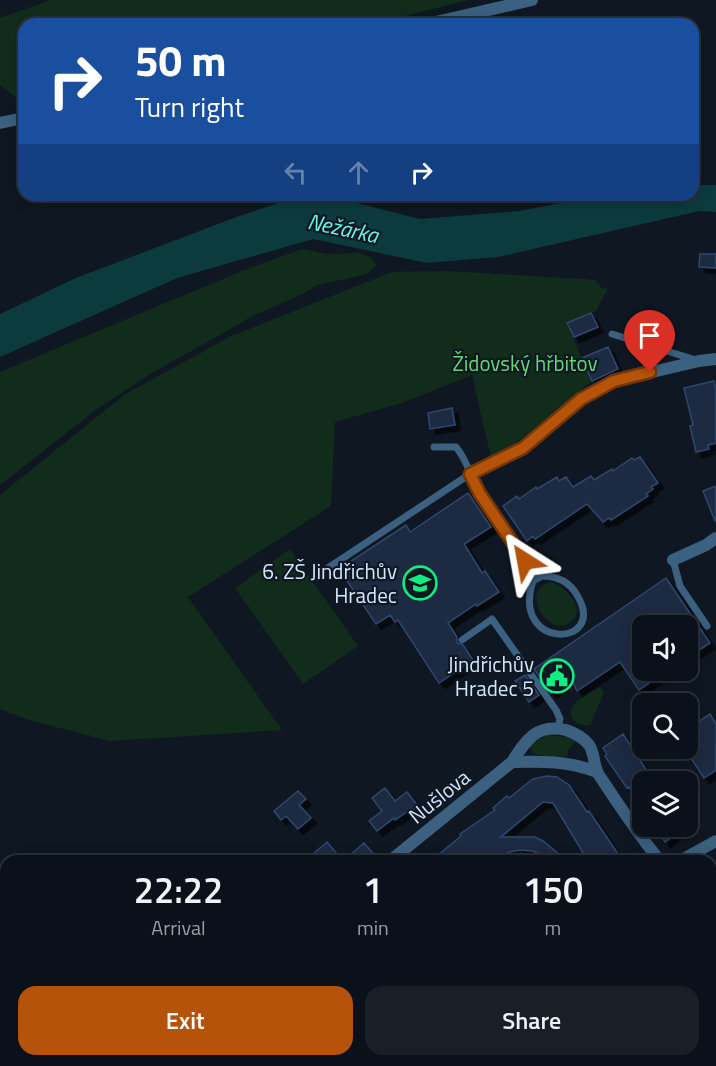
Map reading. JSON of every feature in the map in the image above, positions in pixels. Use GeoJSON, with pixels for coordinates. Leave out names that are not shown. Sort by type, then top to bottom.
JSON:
{"type":"FeatureCollection","features":[{"type":"Feature","properties":{"kind":"street"},"geometry":{"type":"LineString","coordinates":[[454,18],[532,0]]}},
{"type":"Feature","properties":{"kind":"street"},"geometry":{"type":"LineString","coordinates":[[0,123],[18,119]]}},
{"type":"Feature","properties":{"kind":"street"},"geometry":{"type":"LineString","coordinates":[[470,474],[523,448],[581,399],[614,381],[716,359]]}},
{"type":"Feature","properties":{"kind":"street"},"geometry":{"type":"LineString","coordinates":[[674,560],[716,538]]}},
{"type":"Feature","properties":{"kind":"street","name":"Nušlova"},"geometry":{"type":"LineString","coordinates":[[397,855],[512,762],[525,742],[535,734],[542,729],[558,729]]}},
{"type":"Feature","properties":{"kind":"street"},"geometry":{"type":"LineString","coordinates":[[558,729],[578,734],[584,739],[593,753],[597,771],[655,855]]}},
{"type":"Feature","properties":{"kind":"street"},"geometry":{"type":"LineString","coordinates":[[512,762],[555,761],[597,771]]}},
{"type":"Feature","properties":{"kind":"street"},"geometry":{"type":"LineString","coordinates":[[691,855],[716,841]]}},
{"type":"Feature","properties":{"kind":"lane"},"geometry":{"type":"LineString","coordinates":[[612,334],[699,361]]}},
{"type":"Feature","properties":{"kind":"lane"},"geometry":{"type":"LineString","coordinates":[[434,447],[456,447],[463,455],[480,494],[536,578]]}},
{"type":"Feature","properties":{"kind":"lane"},"geometry":{"type":"LineString","coordinates":[[328,568],[470,474]]}},
{"type":"Feature","properties":{"kind":"lane"},"geometry":{"type":"LineString","coordinates":[[674,560],[680,586],[707,626]]}},
{"type":"Feature","properties":{"kind":"lane"},"geometry":{"type":"LineString","coordinates":[[552,576],[561,579],[576,591],[584,612],[577,628],[571,633],[560,636],[549,633],[539,625],[531,613],[530,590],[536,578],[552,576]]}},
{"type":"Feature","properties":{"kind":"lane"},"geometry":{"type":"LineString","coordinates":[[462,640],[492,620],[556,710],[560,719],[558,729]]}},
{"type":"Feature","properties":{"kind":"green space"},"geometry":{"type":"Polygon","coordinates":[[[51,0],[469,0],[396,18],[18,18],[18,97],[15,97],[0,85],[0,18],[51,0]]]}},
{"type":"Feature","properties":{"kind":"green space"},"geometry":{"type":"Polygon","coordinates":[[[302,249],[329,254],[359,253],[371,257],[376,265],[364,275],[317,285],[303,294],[255,315],[152,373],[97,409],[0,485],[0,372],[242,271],[302,249]]]}},
{"type":"Feature","properties":{"kind":"green space","name":"Židovský hřbitov"},"geometry":{"type":"Polygon","coordinates":[[[450,271],[596,280],[602,289],[608,288],[596,311],[567,324],[592,381],[492,462],[472,375],[402,403],[335,422],[331,506],[188,597],[282,730],[109,741],[26,719],[0,709],[0,495],[124,395],[229,337],[392,272],[450,271]]]}},
{"type":"Feature","properties":{"kind":"green space"},"geometry":{"type":"Polygon","coordinates":[[[290,549],[358,646],[303,684],[235,588],[290,549]]]}},
{"type":"Feature","properties":{"kind":"green space"},"geometry":{"type":"Polygon","coordinates":[[[551,582],[569,594],[576,606],[574,619],[568,624],[560,626],[552,624],[540,610],[537,594],[541,587],[551,582]]]}},
{"type":"Feature","properties":{"kind":"green space"},"geometry":{"type":"Polygon","coordinates":[[[600,687],[604,693],[590,725],[575,722],[571,713],[575,703],[600,687]]]}},
{"type":"Feature","properties":{"kind":"green space"},"geometry":{"type":"Polygon","coordinates":[[[548,735],[568,737],[576,741],[569,749],[567,757],[537,755],[531,752],[532,743],[548,735]]]}},
{"type":"Feature","properties":{"kind":"water","name":"Nežárka"},"geometry":{"type":"Polygon","coordinates":[[[699,185],[716,185],[716,212],[699,211],[498,257],[427,263],[313,239],[177,278],[0,357],[0,314],[76,278],[285,201],[349,201],[420,219],[520,211],[571,201],[699,201],[699,185]]]}},
{"type":"Feature","properties":{"kind":"building"},"geometry":{"type":"Polygon","coordinates":[[[700,254],[716,254],[716,268],[699,267],[700,254]]]}},
{"type":"Feature","properties":{"kind":"building"},"geometry":{"type":"Polygon","coordinates":[[[591,313],[598,327],[574,337],[567,323],[591,313]]]}},
{"type":"Feature","properties":{"kind":"building"},"geometry":{"type":"Polygon","coordinates":[[[608,347],[618,369],[592,381],[582,358],[608,347]]]}},
{"type":"Feature","properties":{"kind":"building"},"geometry":{"type":"Polygon","coordinates":[[[714,381],[716,443],[708,445],[709,449],[696,452],[690,426],[693,425],[684,388],[714,381]]]}},
{"type":"Feature","properties":{"kind":"building"},"geometry":{"type":"Polygon","coordinates":[[[452,408],[455,425],[430,429],[428,413],[452,408]]]}},
{"type":"Feature","properties":{"kind":"building"},"geometry":{"type":"Polygon","coordinates":[[[640,457],[658,483],[651,487],[653,489],[646,494],[648,496],[611,520],[609,518],[603,522],[587,504],[535,539],[533,536],[527,541],[503,506],[517,496],[519,499],[536,487],[537,489],[557,477],[559,481],[566,477],[573,487],[591,476],[594,480],[632,458],[634,460],[640,457]]]}},
{"type":"Feature","properties":{"kind":"building"},"geometry":{"type":"Polygon","coordinates":[[[716,486],[716,521],[715,521],[703,491],[716,486]]]}},
{"type":"Feature","properties":{"kind":"building","name":"6. ZŠ Jindřichův Hradec"},"geometry":{"type":"Polygon","coordinates":[[[468,493],[491,527],[464,544],[482,573],[485,571],[499,592],[448,623],[457,637],[457,643],[463,645],[473,660],[439,683],[398,620],[395,622],[390,615],[376,624],[339,569],[406,525],[410,532],[468,493]]]}},
{"type":"Feature","properties":{"kind":"building"},"geometry":{"type":"Polygon","coordinates":[[[666,578],[691,615],[632,615],[632,680],[620,662],[577,691],[571,679],[551,693],[534,669],[666,578]]]}},
{"type":"Feature","properties":{"kind":"building"},"geometry":{"type":"Polygon","coordinates":[[[698,625],[710,643],[698,651],[698,625]]]}},
{"type":"Feature","properties":{"kind":"building"},"geometry":{"type":"Polygon","coordinates":[[[525,675],[539,695],[529,702],[515,681],[525,675]]]}},
{"type":"Feature","properties":{"kind":"building"},"geometry":{"type":"Polygon","coordinates":[[[633,681],[652,681],[639,690],[633,681]]]}},
{"type":"Feature","properties":{"kind":"building"},"geometry":{"type":"Polygon","coordinates":[[[710,714],[716,724],[716,770],[704,778],[692,759],[698,759],[698,722],[710,714]]]}},
{"type":"Feature","properties":{"kind":"building"},"geometry":{"type":"Polygon","coordinates":[[[623,734],[632,748],[632,759],[639,759],[647,771],[632,771],[632,792],[629,787],[627,788],[605,756],[607,754],[603,748],[623,734]]]}},
{"type":"Feature","properties":{"kind":"building"},"geometry":{"type":"Polygon","coordinates":[[[547,776],[557,777],[569,785],[618,854],[584,855],[553,803],[543,802],[501,837],[535,837],[560,855],[541,855],[533,851],[520,850],[504,855],[438,855],[461,836],[460,834],[495,810],[493,808],[507,796],[509,798],[533,779],[547,776]]]}},
{"type":"Feature","properties":{"kind":"building"},"geometry":{"type":"Polygon","coordinates":[[[385,788],[395,801],[407,792],[418,806],[395,820],[394,818],[377,831],[369,821],[382,811],[372,798],[385,788]]]}},
{"type":"Feature","properties":{"kind":"building"},"geometry":{"type":"Polygon","coordinates":[[[298,791],[306,799],[299,805],[311,818],[298,829],[286,816],[281,820],[274,811],[298,791]]]}},
{"type":"Feature","properties":{"kind":"building"},"geometry":{"type":"Polygon","coordinates":[[[662,837],[672,837],[665,842],[662,837]]]}},
{"type":"Feature","properties":{"kind":"building"},"geometry":{"type":"Polygon","coordinates":[[[327,842],[338,855],[316,855],[314,853],[327,842]]]}},
{"type":"Feature","properties":{"kind":"building"},"geometry":{"type":"Polygon","coordinates":[[[364,843],[375,855],[350,855],[364,843]]]}},
{"type":"Feature","properties":{"kind":"place","name":"6. ZŠ Jindřichův Hradec"},"geometry":{"type":"Point","coordinates":[420,583]}},
{"type":"Feature","properties":{"kind":"place","name":"Jindřichův Hradec 5"},"geometry":{"type":"Point","coordinates":[557,676]}},
{"type":"Feature","properties":{"kind":"route"},"geometry":{"type":"LineString","coordinates":[[525,561],[480,494],[470,474],[523,448],[581,399],[614,381],[650,372]]}}]}
